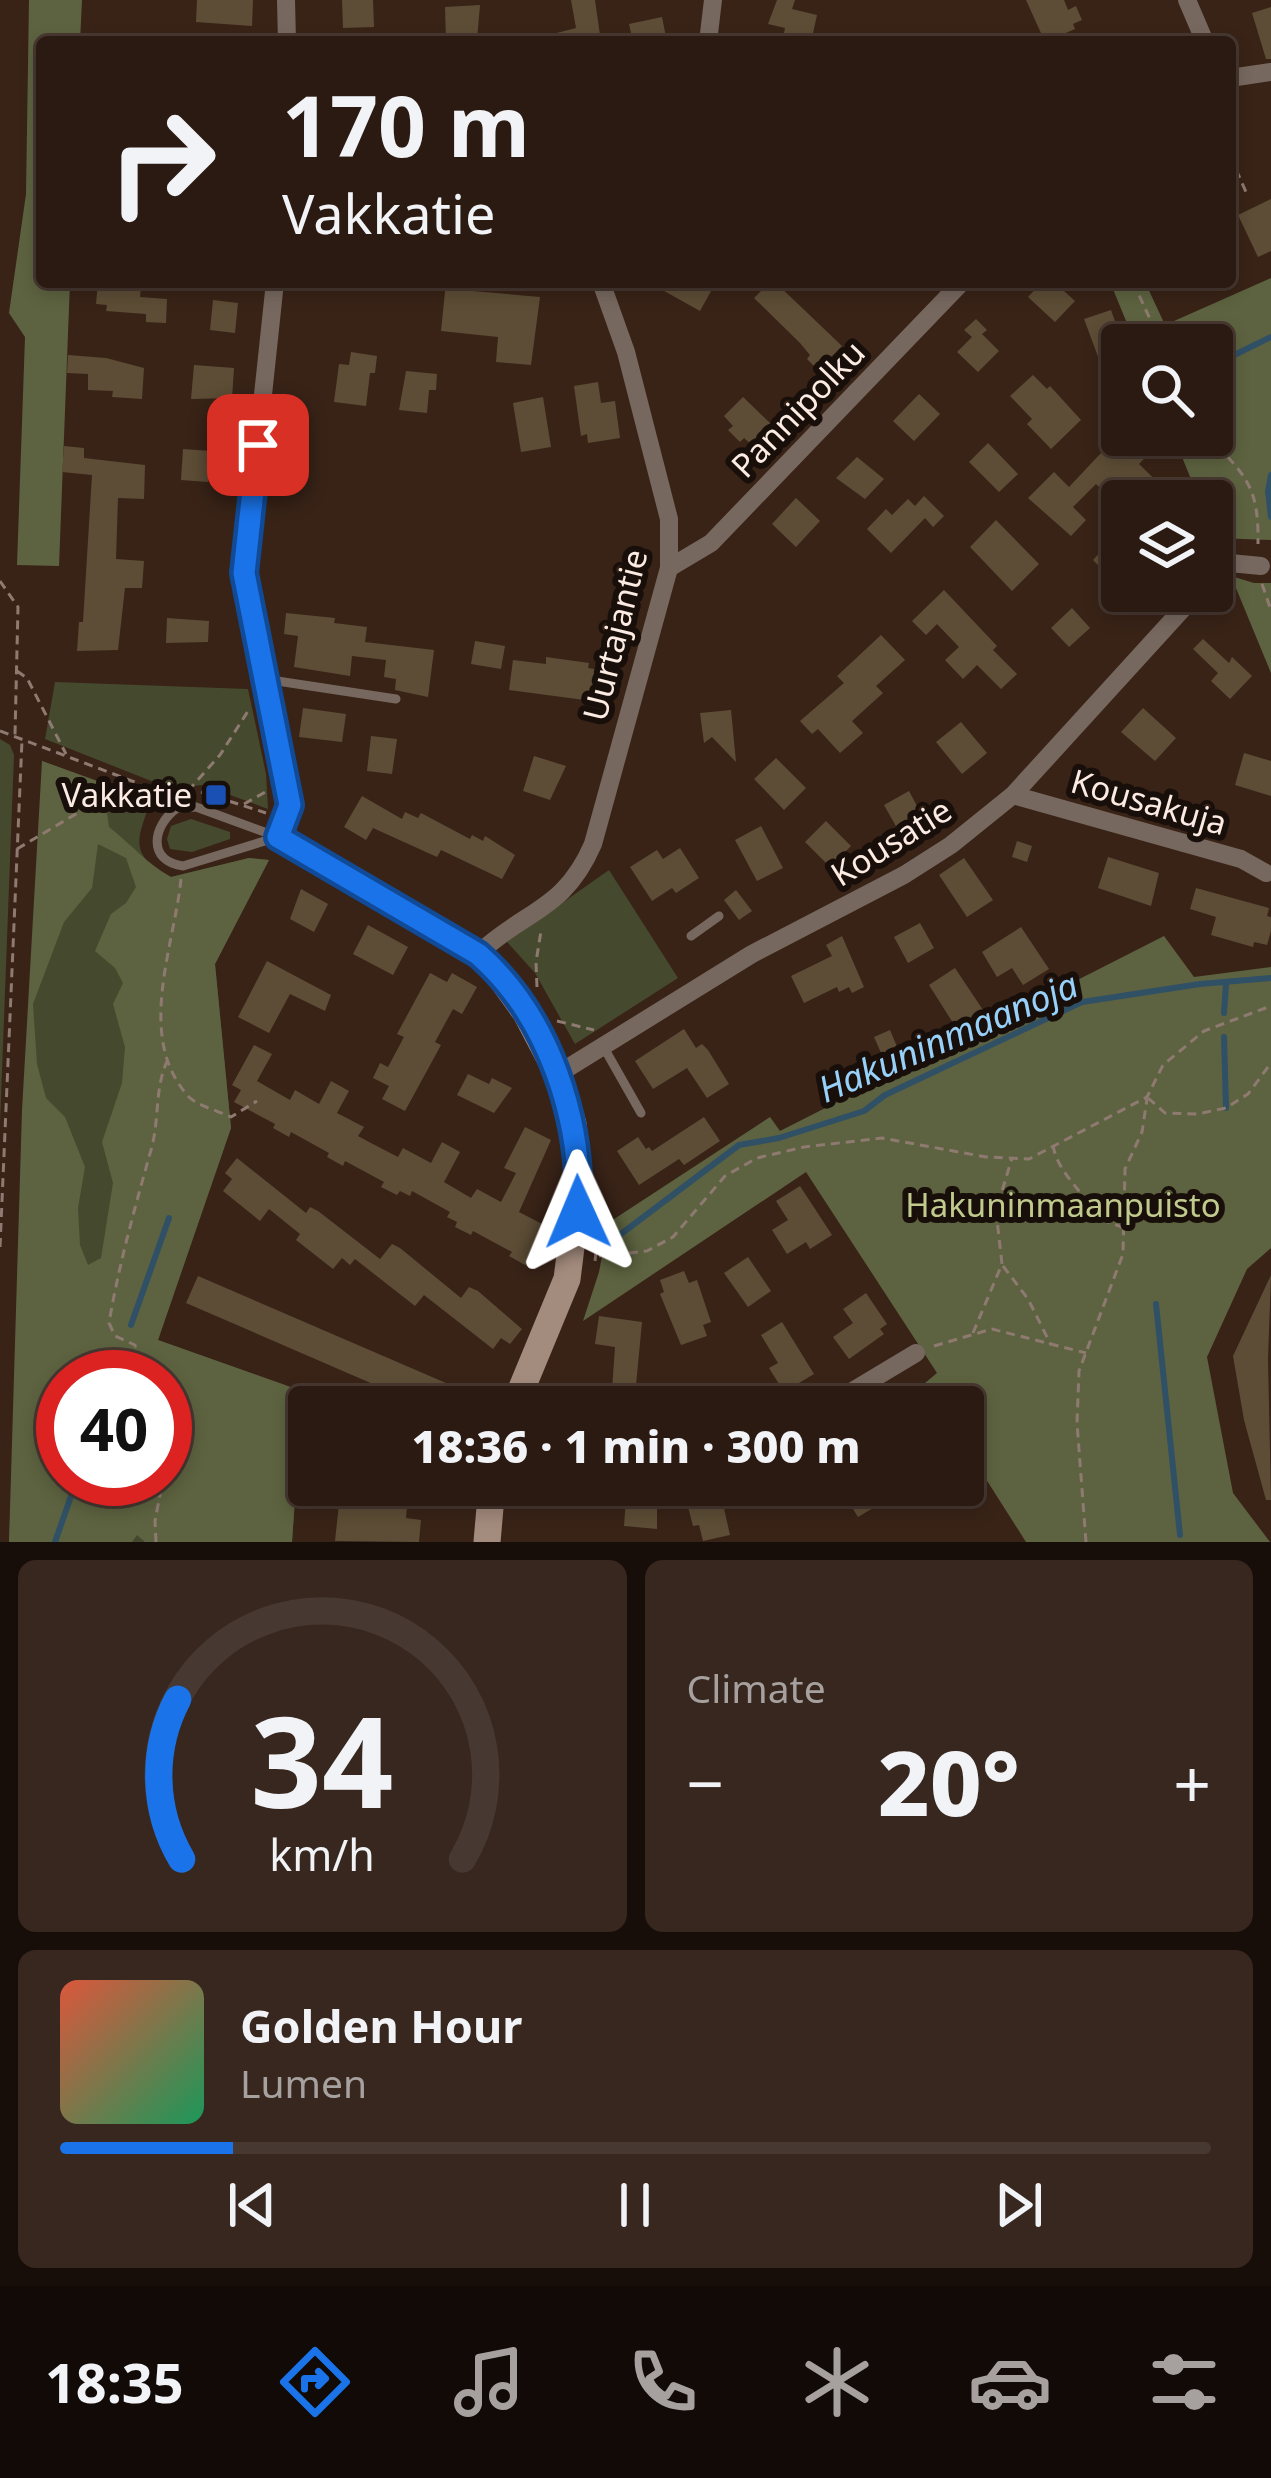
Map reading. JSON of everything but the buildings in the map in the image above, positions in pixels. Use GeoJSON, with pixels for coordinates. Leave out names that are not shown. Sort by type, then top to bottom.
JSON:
{"type":"FeatureCollection","features":[{"type":"Feature","properties":{"kind":"street"},"geometry":{"type":"LineString","coordinates":[[286,0],[287,36]]}},
{"type":"Feature","properties":{"kind":"street"},"geometry":{"type":"LineString","coordinates":[[709,36],[713,0]]}},
{"type":"Feature","properties":{"kind":"street"},"geometry":{"type":"LineString","coordinates":[[1187,0],[1202,36]]}},
{"type":"Feature","properties":{"kind":"street"},"geometry":{"type":"LineString","coordinates":[[1236,77],[1271,72]]}},
{"type":"Feature","properties":{"kind":"street"},"geometry":{"type":"LineString","coordinates":[[274,288],[244,573],[290,805],[282,829],[478,954],[493,967],[568,1068],[578,1169],[573,1257],[523,1386]]}},
{"type":"Feature","properties":{"kind":"street","name":"Uurtajantie"},"geometry":{"type":"LineString","coordinates":[[478,954],[567,891],[580,874],[669,568],[668,519],[626,352],[603,288]]}},
{"type":"Feature","properties":{"kind":"street","name":"Pannipolku"},"geometry":{"type":"LineString","coordinates":[[669,568],[711,543],[956,288]]}},
{"type":"Feature","properties":{"kind":"street"},"geometry":{"type":"LineString","coordinates":[[1233,563],[1261,566]]}},
{"type":"Feature","properties":{"kind":"street","name":"Kousatie"},"geometry":{"type":"LineString","coordinates":[[568,1068],[604,1039],[951,845],[1013,795],[1180,612]]}},
{"type":"Feature","properties":{"kind":"street","name":"Kousakuja"},"geometry":{"type":"LineString","coordinates":[[1013,795],[1241,859],[1266,873]]}},
{"type":"Feature","properties":{"kind":"street"},"geometry":{"type":"LineString","coordinates":[[861,1386],[916,1353]]}},
{"type":"Feature","properties":{"kind":"street"},"geometry":{"type":"LineString","coordinates":[[487,1542],[490,1506]]}},
{"type":"Feature","properties":{"kind":"lane"},"geometry":{"type":"LineString","coordinates":[[264,679],[396,699]]}},
{"type":"Feature","properties":{"kind":"lane"},"geometry":{"type":"LineString","coordinates":[[196,807],[282,829],[183,866],[171,864],[156,848],[160,825],[177,808],[196,807]]}},
{"type":"Feature","properties":{"kind":"lane"},"geometry":{"type":"LineString","coordinates":[[691,936],[719,916]]}},
{"type":"Feature","properties":{"kind":"lane"},"geometry":{"type":"LineString","coordinates":[[604,1039],[640,1113]]}},
{"type":"Feature","properties":{"kind":"path"},"geometry":{"type":"LineString","coordinates":[[1236,170],[1246,193]]}},
{"type":"Feature","properties":{"kind":"path"},"geometry":{"type":"LineString","coordinates":[[1135,288],[1152,324]]}},
{"type":"Feature","properties":{"kind":"path"},"geometry":{"type":"LineString","coordinates":[[1226,456],[1251,484],[1259,515],[1262,587],[1271,610]]}},
{"type":"Feature","properties":{"kind":"path"},"geometry":{"type":"LineString","coordinates":[[0,581],[18,607],[15,737]]}},
{"type":"Feature","properties":{"kind":"path"},"geometry":{"type":"LineString","coordinates":[[17,671],[27,678],[67,755]]}},
{"type":"Feature","properties":{"kind":"path"},"geometry":{"type":"LineString","coordinates":[[187,791],[220,755],[264,679]]}},
{"type":"Feature","properties":{"kind":"path"},"geometry":{"type":"LineString","coordinates":[[0,731],[162,792],[215,795],[243,805],[282,829]]}},
{"type":"Feature","properties":{"kind":"path"},"geometry":{"type":"LineString","coordinates":[[0,1247],[22,740]]}},
{"type":"Feature","properties":{"kind":"path"},"geometry":{"type":"LineString","coordinates":[[243,805],[284,775]]}},
{"type":"Feature","properties":{"kind":"path"},"geometry":{"type":"LineString","coordinates":[[15,850],[92,806],[143,785]]}},
{"type":"Feature","properties":{"kind":"path"},"geometry":{"type":"LineString","coordinates":[[183,866],[160,1009],[160,1042],[190,1099],[231,1117],[257,1101]]}},
{"type":"Feature","properties":{"kind":"path"},"geometry":{"type":"LineString","coordinates":[[530,982],[537,992],[539,936],[552,901]]}},
{"type":"Feature","properties":{"kind":"path"},"geometry":{"type":"LineString","coordinates":[[1086,1542],[1077,1423],[1079,1371],[1118,1268],[1126,1228],[1126,1169],[1142,1132],[1147,1097],[1162,1065],[1204,1031],[1271,1006]]}},
{"type":"Feature","properties":{"kind":"path"},"geometry":{"type":"LineString","coordinates":[[568,1068],[555,1021],[604,1039]]}},
{"type":"Feature","properties":{"kind":"path"},"geometry":{"type":"LineString","coordinates":[[136,1350],[115,1336],[109,1323],[152,1148],[160,1076],[168,1059]]}},
{"type":"Feature","properties":{"kind":"path"},"geometry":{"type":"LineString","coordinates":[[1147,1097],[1165,1113],[1197,1114],[1226,1108],[1248,1094],[1271,1063]]}},
{"type":"Feature","properties":{"kind":"path"},"geometry":{"type":"LineString","coordinates":[[597,1256],[647,1251],[673,1238],[725,1176],[757,1158],[882,1138],[1029,1159],[1147,1097]]}},
{"type":"Feature","properties":{"kind":"path"},"geometry":{"type":"LineString","coordinates":[[1053,1145],[1055,1161],[1087,1196],[1100,1219],[1126,1228]]}},
{"type":"Feature","properties":{"kind":"path"},"geometry":{"type":"LineString","coordinates":[[974,1333],[1002,1264],[996,1211],[1012,1158]]}},
{"type":"Feature","properties":{"kind":"path"},"geometry":{"type":"LineString","coordinates":[[592,1268],[598,1233]]}},
{"type":"Feature","properties":{"kind":"path"},"geometry":{"type":"LineString","coordinates":[[1002,1264],[1028,1299],[1051,1345]]}},
{"type":"Feature","properties":{"kind":"path"},"geometry":{"type":"LineString","coordinates":[[916,1353],[992,1329],[1086,1353]]}},
{"type":"Feature","properties":{"kind":"path"},"geometry":{"type":"LineString","coordinates":[[156,1542],[158,1506]]}},
{"type":"Feature","properties":{"kind":"green space"},"geometry":{"type":"Polygon","coordinates":[[[29,0],[82,0],[80,36],[36,36],[36,288],[70,288],[59,566],[17,565],[25,337],[9,313],[26,194],[29,0]]]}},
{"type":"Feature","properties":{"kind":"green space"},"geometry":{"type":"Polygon","coordinates":[[[1271,278],[1271,540],[1233,539],[1233,480],[1191,480],[1182,456],[1233,456],[1233,324],[1167,324],[1271,278]]]}},
{"type":"Feature","properties":{"kind":"green space"},"geometry":{"type":"Polygon","coordinates":[[[1112,288],[1148,288],[1165,324],[1127,324],[1112,288]]]}},
{"type":"Feature","properties":{"kind":"green space"},"geometry":{"type":"Polygon","coordinates":[[[1233,577],[1271,583],[1271,673],[1233,581],[1233,577]]]}},
{"type":"Feature","properties":{"kind":"green space"},"geometry":{"type":"Polygon","coordinates":[[[55,682],[248,689],[266,774],[268,809],[203,785],[169,788],[45,739],[55,682]]]}},
{"type":"Feature","properties":{"kind":"green space"},"geometry":{"type":"Polygon","coordinates":[[[0,739],[14,755],[0,1124],[0,739]]]}},
{"type":"Feature","properties":{"kind":"green space"},"geometry":{"type":"Polygon","coordinates":[[[42,761],[151,801],[140,837],[142,854],[171,877],[249,858],[269,860],[215,964],[231,1128],[158,1340],[186,1350],[36,1350],[36,1506],[192,1506],[192,1352],[288,1386],[292,1542],[9,1542],[33,1004],[42,920],[42,761]]]}},
{"type":"Feature","properties":{"kind":"green space"},"geometry":{"type":"Polygon","coordinates":[[[42,761],[103,783],[109,827],[171,877],[249,858],[269,860],[215,964],[231,1128],[158,1340],[186,1350],[36,1350],[36,1506],[192,1506],[192,1352],[288,1386],[288,1506],[295,1506],[292,1542],[145,1542],[137,1535],[132,1542],[9,1542],[22,1110],[42,761]],[[98,844],[92,888],[64,922],[33,1004],[37,1064],[46,1098],[65,1117],[85,1167],[78,1208],[80,1245],[88,1265],[101,1258],[113,1183],[102,1142],[122,1083],[125,1047],[113,1004],[123,983],[115,968],[95,951],[111,914],[136,887],[126,858],[98,844]]]}},
{"type":"Feature","properties":{"kind":"green space"},"geometry":{"type":"Polygon","coordinates":[[[191,819],[230,832],[230,839],[192,852],[170,849],[171,826],[191,819]]]}},
{"type":"Feature","properties":{"kind":"green space"},"geometry":{"type":"Polygon","coordinates":[[[609,870],[678,978],[575,1044],[535,973],[507,942],[609,870]]]}},
{"type":"Feature","properties":{"kind":"green space","name":"Hakuninmaanpuisto"},"geometry":{"type":"Polygon","coordinates":[[[1164,936],[1194,977],[1271,967],[1271,1248],[1247,1269],[1207,1357],[1233,1493],[1270,1542],[1026,1542],[984,1476],[984,1386],[927,1386],[937,1373],[806,1172],[583,1321],[608,1223],[770,1117],[780,1131],[1164,936]]]}},
{"type":"Feature","properties":{"kind":"waterway"},"geometry":{"type":"LineString","coordinates":[[1233,356],[1271,337]]}},
{"type":"Feature","properties":{"kind":"waterway"},"geometry":{"type":"LineString","coordinates":[[1271,475],[1271,517]]}},
{"type":"Feature","properties":{"kind":"waterway","name":"Hakuninmaanoja"},"geometry":{"type":"LineString","coordinates":[[609,1243],[739,1145],[779,1138],[864,1111],[885,1095],[1082,1002],[1271,978]]}},
{"type":"Feature","properties":{"kind":"waterway"},"geometry":{"type":"LineString","coordinates":[[1224,1013],[1226,984]]}},
{"type":"Feature","properties":{"kind":"waterway"},"geometry":{"type":"LineString","coordinates":[[1224,1037],[1226,1108]]}},
{"type":"Feature","properties":{"kind":"waterway"},"geometry":{"type":"LineString","coordinates":[[131,1325],[169,1218]]}},
{"type":"Feature","properties":{"kind":"waterway"},"geometry":{"type":"LineString","coordinates":[[1156,1304],[1180,1535]]}},
{"type":"Feature","properties":{"kind":"waterway"},"geometry":{"type":"LineString","coordinates":[[55,1542],[68,1506]]}},
{"type":"Feature","properties":{"kind":"place","name":"Vakkatie"},"geometry":{"type":"Point","coordinates":[216,795]}},
{"type":"Feature","properties":{"kind":"route"},"geometry":{"type":"LineString","coordinates":[[258,445],[244,573],[290,805],[278,837],[493,967],[526,1013],[558,1074],[573,1124],[578,1212]]}}]}
